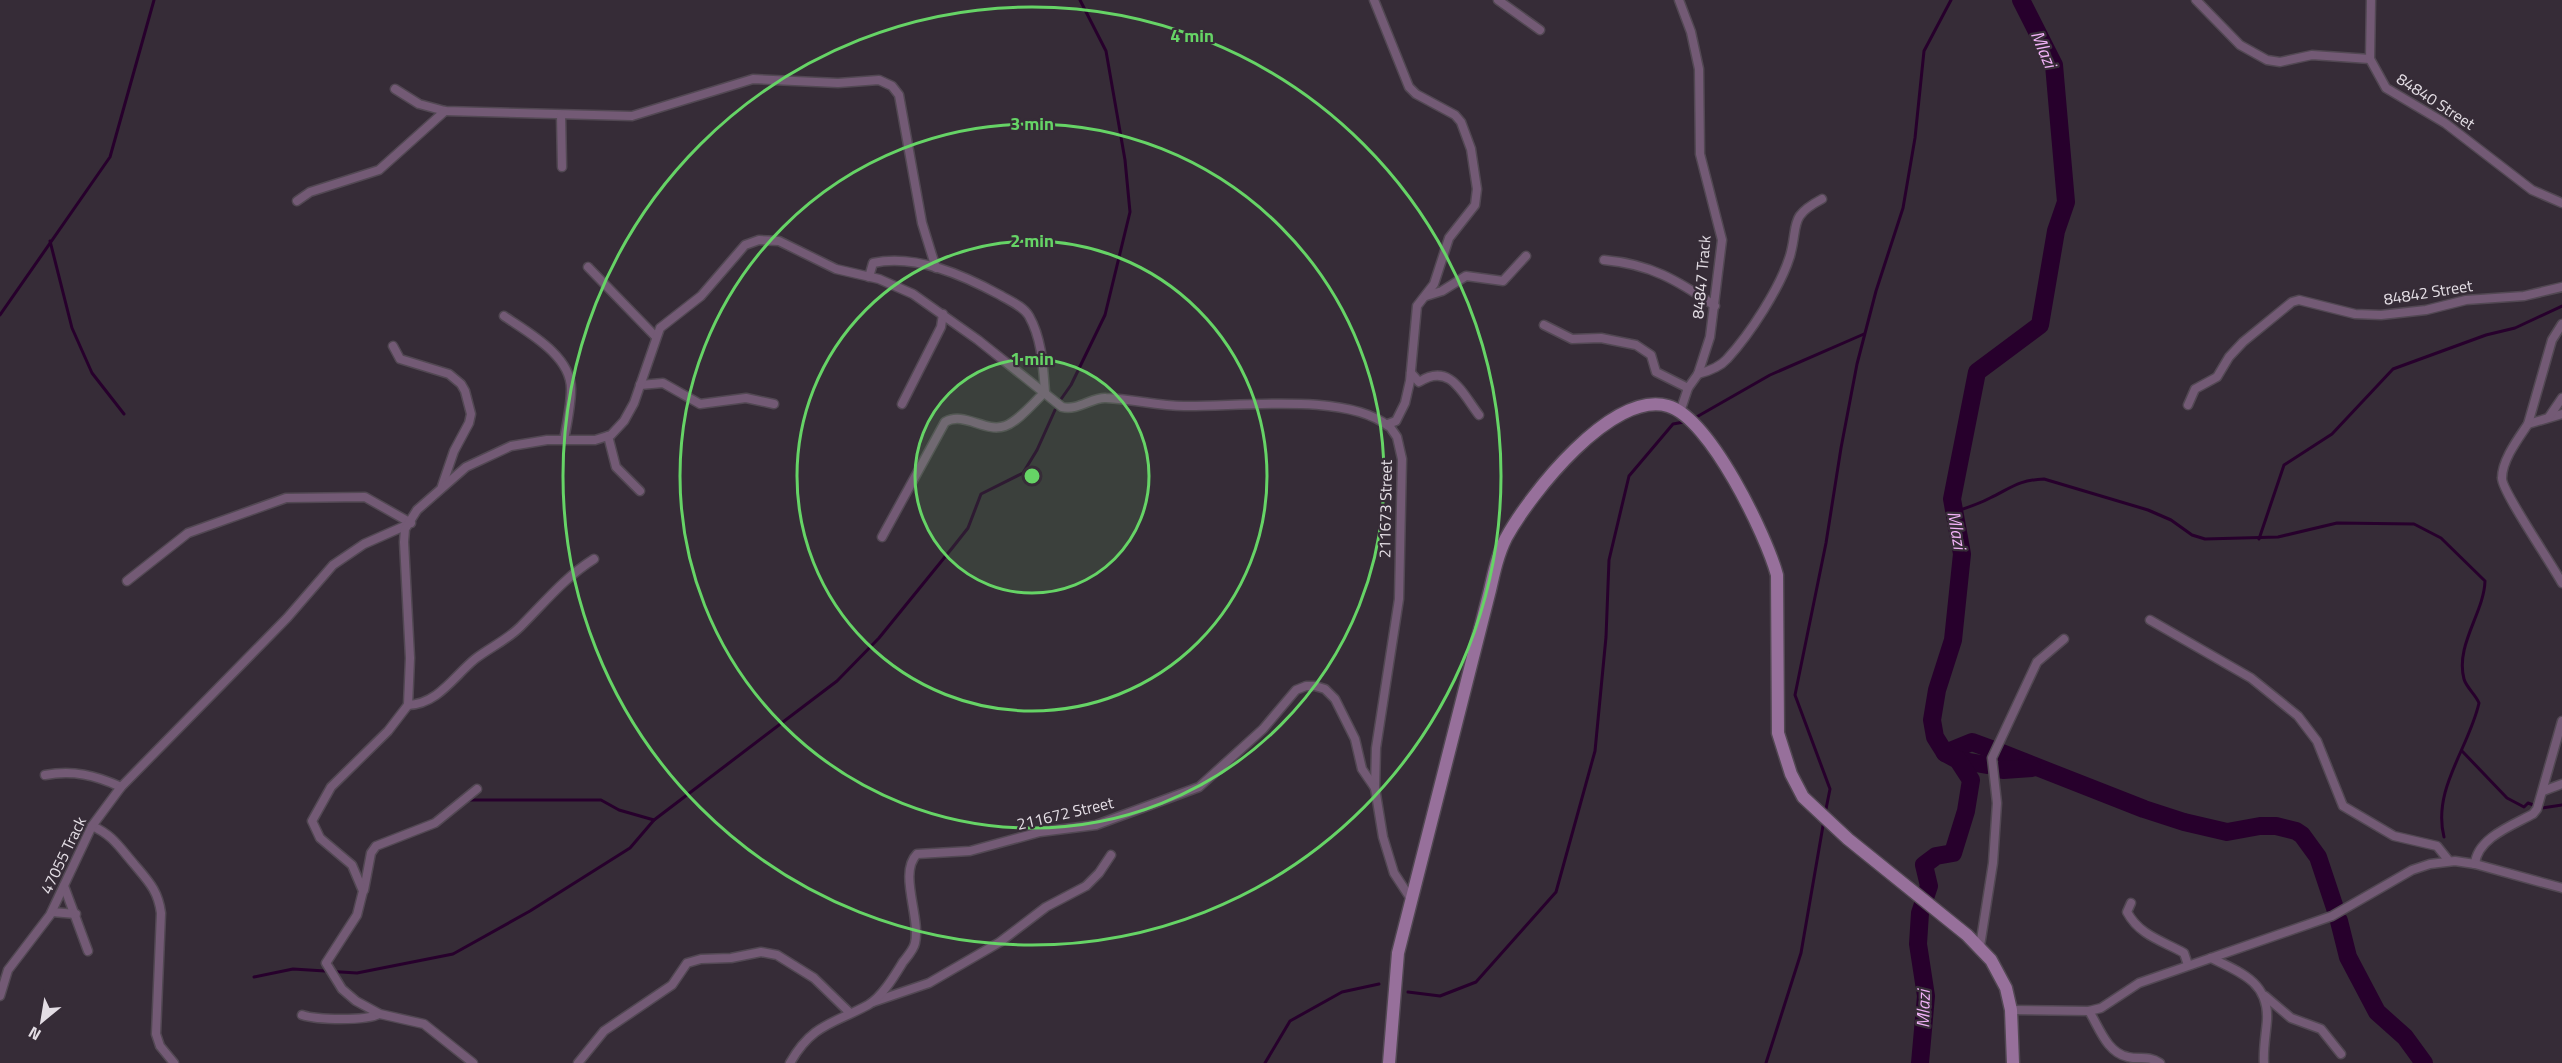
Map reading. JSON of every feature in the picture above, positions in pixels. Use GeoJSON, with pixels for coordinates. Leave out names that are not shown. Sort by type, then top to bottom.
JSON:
{"type":"FeatureCollection","features":[{"type":"Feature","properties":{"kind":"street"},"geometry":{"type":"LineString","coordinates":[[363,891],[352,865],[320,838],[312,821],[331,787],[388,731],[408,705],[410,658],[405,529],[411,523],[417,510],[466,468],[511,446],[528,441],[575,442],[608,436],[624,421],[640,385],[656,337],[666,322],[701,296],[738,251],[759,240],[779,241],[836,269],[869,277],[913,294],[943,314],[1067,409],[1103,398],[1161,405],[1302,405],[1365,413],[1388,426],[1396,421],[1405,403],[1412,373],[1417,306],[1434,284],[1449,238],[1475,205],[1478,189],[1471,149],[1461,122],[1455,115],[1416,94],[1406,82],[1374,0]]}},
{"type":"Feature","properties":{"kind":"street"},"geometry":{"type":"LineString","coordinates":[[1498,0],[1540,30]]}},
{"type":"Feature","properties":{"kind":"street","name":"84847 Track"},"geometry":{"type":"LineString","coordinates":[[1679,0],[1691,32],[1699,69],[1700,154],[1722,240],[1710,337],[1698,374],[1688,388],[1680,412]]}},
{"type":"Feature","properties":{"kind":"street"},"geometry":{"type":"LineString","coordinates":[[2196,0],[2240,45],[2267,60],[2280,62],[2312,55],[2370,59],[2371,0]]}},
{"type":"Feature","properties":{"kind":"street","name":"84840 Street"},"geometry":{"type":"LineString","coordinates":[[2370,59],[2386,88],[2466,138],[2532,190],[2562,203]]}},
{"type":"Feature","properties":{"kind":"street"},"geometry":{"type":"LineString","coordinates":[[395,88],[419,104],[445,111],[632,116],[701,97],[746,80],[886,82],[898,95],[922,223],[936,267]]}},
{"type":"Feature","properties":{"kind":"street"},"geometry":{"type":"LineString","coordinates":[[297,201],[310,192],[379,170],[445,111]]}},
{"type":"Feature","properties":{"kind":"street"},"geometry":{"type":"LineString","coordinates":[[561,115],[562,167]]}},
{"type":"Feature","properties":{"kind":"street"},"geometry":{"type":"LineString","coordinates":[[1698,374],[1719,366],[1727,360],[1778,282],[1790,255],[1797,219],[1802,211],[1822,199]]}},
{"type":"Feature","properties":{"kind":"street"},"geometry":{"type":"LineString","coordinates":[[1426,296],[1442,291],[1466,276],[1503,281],[1526,256]]}},
{"type":"Feature","properties":{"kind":"street"},"geometry":{"type":"LineString","coordinates":[[1604,260],[1635,263],[1659,272],[1715,306]]}},
{"type":"Feature","properties":{"kind":"street"},"geometry":{"type":"LineString","coordinates":[[869,277],[870,266],[877,262],[936,267],[974,282],[1025,310],[1039,340],[1045,392]]}},
{"type":"Feature","properties":{"kind":"street"},"geometry":{"type":"LineString","coordinates":[[588,267],[656,337]]}},
{"type":"Feature","properties":{"kind":"street","name":"84842 Street"},"geometry":{"type":"LineString","coordinates":[[2188,405],[2192,393],[2217,376],[2229,357],[2243,342],[2285,306],[2299,300],[2355,315],[2381,315],[2426,309],[2466,300],[2524,296],[2562,287]]}},
{"type":"Feature","properties":{"kind":"street"},"geometry":{"type":"LineString","coordinates":[[902,404],[940,327],[943,314]]}},
{"type":"Feature","properties":{"kind":"street"},"geometry":{"type":"LineString","coordinates":[[504,316],[541,342],[560,362],[570,378],[571,388],[564,440]]}},
{"type":"Feature","properties":{"kind":"street"},"geometry":{"type":"LineString","coordinates":[[2562,324],[2552,340],[2528,424],[2502,472],[2502,486],[2537,538],[2562,583]]}},
{"type":"Feature","properties":{"kind":"street"},"geometry":{"type":"LineString","coordinates":[[1544,325],[1572,339],[1601,338],[1636,345],[1651,355],[1656,372],[1688,388]]}},
{"type":"Feature","properties":{"kind":"street"},"geometry":{"type":"LineString","coordinates":[[393,346],[400,359],[448,374],[462,384],[465,391],[471,414],[469,423],[454,451],[442,487]]}},
{"type":"Feature","properties":{"kind":"street"},"geometry":{"type":"LineString","coordinates":[[1412,373],[1419,382],[1439,374],[1448,377],[1479,415]]}},
{"type":"Feature","properties":{"kind":"street"},"geometry":{"type":"LineString","coordinates":[[640,385],[663,383],[700,404],[746,398],[774,404]]}},
{"type":"Feature","properties":{"kind":"street"},"geometry":{"type":"LineString","coordinates":[[882,537],[945,422],[954,418],[1002,427],[1013,422],[1045,392]]}},
{"type":"Feature","properties":{"kind":"street"},"geometry":{"type":"LineString","coordinates":[[2549,417],[2562,398]]}},
{"type":"Feature","properties":{"kind":"street"},"geometry":{"type":"LineString","coordinates":[[1389,1063],[1398,953],[1450,756],[1497,562],[1506,539],[1543,486],[1603,425],[1634,406],[1668,406],[1691,420],[1711,445],[1749,507],[1770,551],[1777,575],[1778,733],[1791,774],[1803,797],[1848,839],[1980,946],[1999,973],[2011,1010],[2013,1063]]}},
{"type":"Feature","properties":{"kind":"street"},"geometry":{"type":"LineString","coordinates":[[2528,424],[2562,414]]}},
{"type":"Feature","properties":{"kind":"street","name":"211673 Street"},"geometry":{"type":"LineString","coordinates":[[1375,792],[1374,769],[1380,713],[1400,599],[1402,467],[1397,436],[1388,424]]}},
{"type":"Feature","properties":{"kind":"street"},"geometry":{"type":"LineString","coordinates":[[608,436],[616,467],[640,491]]}},
{"type":"Feature","properties":{"kind":"street"},"geometry":{"type":"LineString","coordinates":[[127,581],[188,533],[286,498],[365,497],[411,523]]}},
{"type":"Feature","properties":{"kind":"street","name":"47055 Track"},"geometry":{"type":"LineString","coordinates":[[0,996],[15,960],[52,912],[92,826],[120,787],[287,618],[333,565],[364,544],[411,523]]}},
{"type":"Feature","properties":{"kind":"street"},"geometry":{"type":"LineString","coordinates":[[408,705],[420,703],[440,692],[475,660],[520,627],[574,571],[594,559]]}},
{"type":"Feature","properties":{"kind":"street"},"geometry":{"type":"LineString","coordinates":[[2150,620],[2251,678],[2298,716],[2318,741],[2343,806],[2394,836],[2437,846],[2449,861]]}},
{"type":"Feature","properties":{"kind":"street"},"geometry":{"type":"LineString","coordinates":[[1980,946],[1993,863],[1997,803],[1992,758],[2037,662],[2064,639]]}},
{"type":"Feature","properties":{"kind":"street","name":"211672 Street"},"geometry":{"type":"LineString","coordinates":[[790,1063],[800,1045],[823,1025],[871,1003],[896,975],[915,943],[917,923],[908,880],[912,859],[917,854],[970,851],[1040,832],[1096,825],[1199,787],[1263,729],[1296,690],[1306,686],[1325,689],[1335,699],[1354,739],[1362,769],[1375,792]]}},
{"type":"Feature","properties":{"kind":"street"},"geometry":{"type":"LineString","coordinates":[[2475,864],[2478,852],[2493,838],[2533,814],[2543,791],[2553,745],[2562,721]]}},
{"type":"Feature","properties":{"kind":"street"},"geometry":{"type":"LineString","coordinates":[[45,775],[72,772],[103,779],[120,787]]}},
{"type":"Feature","properties":{"kind":"street"},"geometry":{"type":"LineString","coordinates":[[2543,791],[2562,783]]}},
{"type":"Feature","properties":{"kind":"street"},"geometry":{"type":"LineString","coordinates":[[473,1063],[424,1024],[380,1014],[347,994],[326,963],[357,915],[371,853],[376,846],[435,823],[477,789]]}},
{"type":"Feature","properties":{"kind":"street"},"geometry":{"type":"LineString","coordinates":[[1375,792],[1383,837],[1394,873],[1411,899]]}},
{"type":"Feature","properties":{"kind":"street"},"geometry":{"type":"LineString","coordinates":[[92,826],[117,841],[133,864],[147,877],[158,897],[161,913],[156,1034],[160,1046],[174,1063]]}},
{"type":"Feature","properties":{"kind":"street"},"geometry":{"type":"LineString","coordinates":[[871,1003],[929,983],[1000,942],[1046,907],[1086,886],[1099,873],[1111,855]]}},
{"type":"Feature","properties":{"kind":"street"},"geometry":{"type":"LineString","coordinates":[[2011,1010],[2089,1011],[2101,1008],[2139,983],[2332,916],[2412,870],[2449,861],[2475,864],[2562,888]]}},
{"type":"Feature","properties":{"kind":"street"},"geometry":{"type":"LineString","coordinates":[[64,886],[88,951]]}},
{"type":"Feature","properties":{"kind":"street"},"geometry":{"type":"LineString","coordinates":[[2131,903],[2127,912],[2130,917],[2149,936],[2184,953],[2188,966]]}},
{"type":"Feature","properties":{"kind":"street"},"geometry":{"type":"LineString","coordinates":[[52,912],[76,914]]}},
{"type":"Feature","properties":{"kind":"street"},"geometry":{"type":"LineString","coordinates":[[578,1063],[604,1031],[672,985],[687,963],[701,959],[731,958],[769,952],[814,978],[850,1013]]}},
{"type":"Feature","properties":{"kind":"street"},"geometry":{"type":"LineString","coordinates":[[2211,958],[2251,978],[2264,996],[2291,1018],[2321,1029],[2342,1054]]}},
{"type":"Feature","properties":{"kind":"street"},"geometry":{"type":"LineString","coordinates":[[2264,996],[2267,1006],[2264,1063]]}},
{"type":"Feature","properties":{"kind":"street"},"geometry":{"type":"LineString","coordinates":[[2089,1011],[2106,1042],[2117,1052],[2127,1057],[2151,1058],[2160,1063]]}},
{"type":"Feature","properties":{"kind":"street"},"geometry":{"type":"LineString","coordinates":[[302,1015],[319,1020],[370,1017],[380,1014]]}},
{"type":"Feature","properties":{"kind":"waterway"},"geometry":{"type":"LineString","coordinates":[[0,315],[110,157],[154,0]]}},
{"type":"Feature","properties":{"kind":"waterway"},"geometry":{"type":"LineString","coordinates":[[1059,402],[1071,385],[1105,315],[1130,212],[1125,160],[1106,51],[1080,0]]}},
{"type":"Feature","properties":{"kind":"waterway"},"geometry":{"type":"LineString","coordinates":[[1825,814],[1830,789],[1795,695],[1826,543],[1857,364],[1876,291],[1903,208],[1915,138],[1924,51],[1951,0]]}},
{"type":"Feature","properties":{"kind":"waterway","name":"Mlazi"},"geometry":{"type":"LineString","coordinates":[[1920,1063],[1926,996],[1918,944],[1920,913],[1929,886],[1924,865],[1936,856],[1953,853],[1966,811],[1971,780],[1958,760],[1945,753],[1935,737],[1932,720],[1937,690],[1953,640],[1962,554],[1952,499],[1977,372],[2040,325],[2056,231],[2066,202],[2054,65],[2021,0]]}},
{"type":"Feature","properties":{"kind":"waterway"},"geometry":{"type":"LineString","coordinates":[[50,241],[72,328],[92,373],[124,414]]}},
{"type":"Feature","properties":{"kind":"waterway"},"geometry":{"type":"LineString","coordinates":[[2259,539],[2284,465],[2332,434],[2393,369],[2486,335],[2515,328],[2562,306]]}},
{"type":"Feature","properties":{"kind":"waterway"},"geometry":{"type":"LineString","coordinates":[[1693,419],[1770,375],[1864,334]]}},
{"type":"Feature","properties":{"kind":"waterway"},"geometry":{"type":"LineString","coordinates":[[254,977],[293,969],[357,973],[453,954],[530,911],[630,848],[654,820],[837,681],[879,638],[968,528],[981,494],[1023,473],[1037,450],[1055,410]]}},
{"type":"Feature","properties":{"kind":"waterway"},"geometry":{"type":"LineString","coordinates":[[1408,992],[1440,996],[1476,982],[1556,892],[1595,751],[1606,637],[1609,560],[1629,476],[1673,424],[1684,422]]}},
{"type":"Feature","properties":{"kind":"waterway"},"geometry":{"type":"LineString","coordinates":[[1954,512],[2021,483],[2044,479],[2148,510],[2171,520],[2192,535],[2205,539],[2278,537],[2337,523],[2414,524],[2441,538],[2485,581],[2480,605],[2466,641],[2462,666],[2465,682],[2479,703],[2447,785],[2442,819],[2444,837]]}},
{"type":"Feature","properties":{"kind":"waterway"},"geometry":{"type":"LineString","coordinates":[[1945,753],[1972,742],[1991,749]]}},
{"type":"Feature","properties":{"kind":"waterway"},"geometry":{"type":"LineString","coordinates":[[2462,751],[2507,798],[2524,807],[2528,803],[2542,808],[2562,805]]}},
{"type":"Feature","properties":{"kind":"waterway"},"geometry":{"type":"LineString","coordinates":[[1999,752],[2144,809],[2184,822],[2227,832],[2260,826],[2276,826],[2296,831],[2302,835],[2318,857],[2336,911]]}},
{"type":"Feature","properties":{"kind":"waterway"},"geometry":{"type":"LineString","coordinates":[[1958,760],[1987,765]]}},
{"type":"Feature","properties":{"kind":"waterway"},"geometry":{"type":"LineString","coordinates":[[2003,770],[2032,768]]}},
{"type":"Feature","properties":{"kind":"waterway"},"geometry":{"type":"LineString","coordinates":[[469,800],[601,800],[619,810],[654,820]]}},
{"type":"Feature","properties":{"kind":"waterway"},"geometry":{"type":"LineString","coordinates":[[1766,1063],[1801,953],[1824,820]]}},
{"type":"Feature","properties":{"kind":"waterway"},"geometry":{"type":"LineString","coordinates":[[2339,921],[2348,957],[2377,1012],[2405,1037],[2424,1063]]}},
{"type":"Feature","properties":{"kind":"waterway"},"geometry":{"type":"LineString","coordinates":[[1265,1063],[1290,1021],[1342,992],[1379,984]]}}]}
